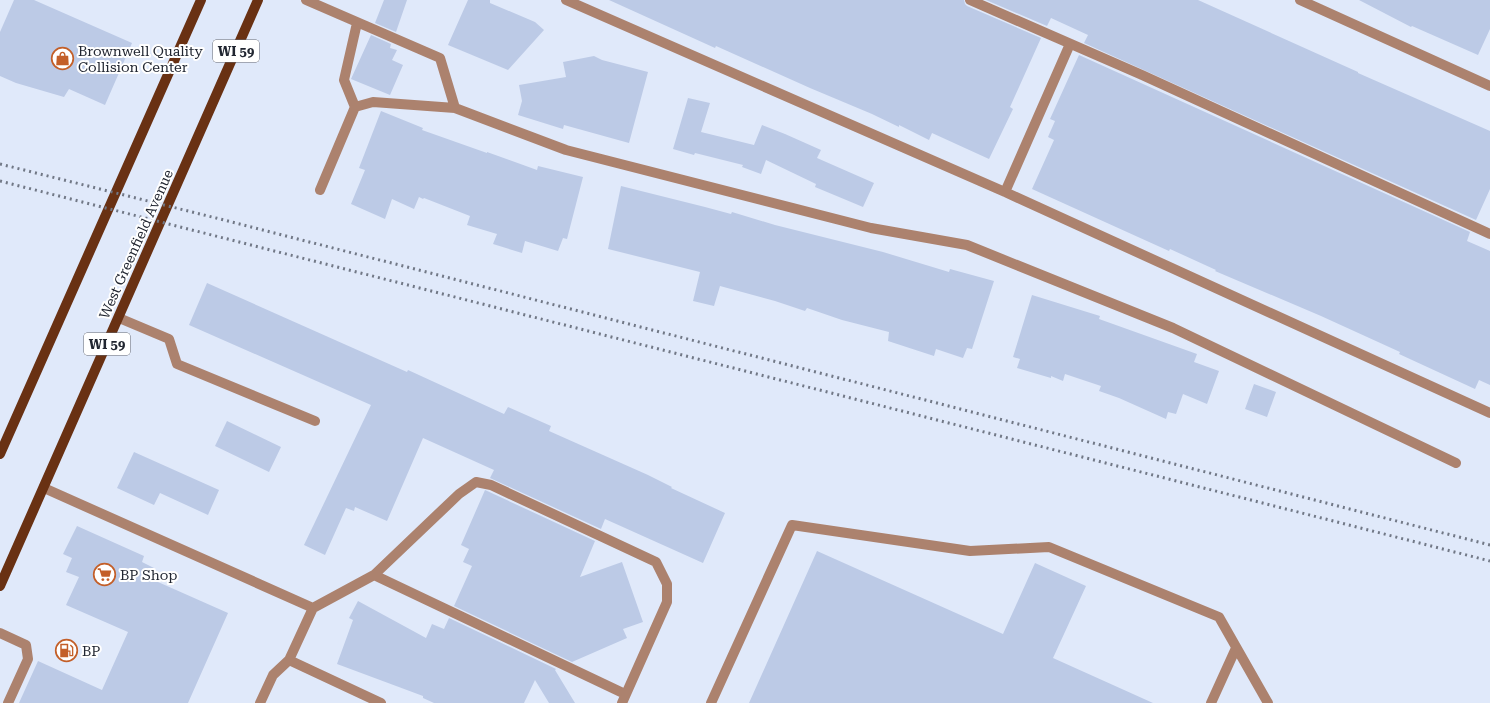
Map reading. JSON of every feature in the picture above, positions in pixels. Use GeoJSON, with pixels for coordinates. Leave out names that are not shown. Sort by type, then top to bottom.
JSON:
{"type":"FeatureCollection","features":[{"type":"Feature","properties":{"kind":"main road"},"geometry":{"type":"LineString","coordinates":[[0,454],[201,0]]}},
{"type":"Feature","properties":{"kind":"main road","name":"West Greenfield Avenue"},"geometry":{"type":"LineString","coordinates":[[0,586],[258,0]]}},
{"type":"Feature","properties":{"kind":"street"},"geometry":{"type":"LineString","coordinates":[[306,0],[440,58],[455,108]]}},
{"type":"Feature","properties":{"kind":"street"},"geometry":{"type":"LineString","coordinates":[[566,0],[1005,192],[1490,413]]}},
{"type":"Feature","properties":{"kind":"street"},"geometry":{"type":"LineString","coordinates":[[970,0],[1149,78],[1490,234]]}},
{"type":"Feature","properties":{"kind":"street"},"geometry":{"type":"LineString","coordinates":[[1300,0],[1490,86]]}},
{"type":"Feature","properties":{"kind":"street"},"geometry":{"type":"LineString","coordinates":[[320,190],[355,107],[344,80],[357,23]]}},
{"type":"Feature","properties":{"kind":"street"},"geometry":{"type":"LineString","coordinates":[[1005,192],[1070,44]]}},
{"type":"Feature","properties":{"kind":"street"},"geometry":{"type":"LineString","coordinates":[[355,107],[373,102],[455,108],[566,150],[871,228],[967,245],[1173,328],[1456,464]]}},
{"type":"Feature","properties":{"kind":"street"},"geometry":{"type":"LineString","coordinates":[[119,318],[169,339],[177,364],[315,421]]}},
{"type":"Feature","properties":{"kind":"street"},"geometry":{"type":"LineString","coordinates":[[260,703],[273,675],[289,660],[313,608],[374,575],[459,494],[476,482],[491,485],[656,562],[667,584],[667,602],[623,699],[374,575]]}},
{"type":"Feature","properties":{"kind":"street"},"geometry":{"type":"LineString","coordinates":[[44,488],[313,608]]}},
{"type":"Feature","properties":{"kind":"street"},"geometry":{"type":"LineString","coordinates":[[711,703],[792,525],[970,551],[1049,547],[1219,617],[1268,703]]}},
{"type":"Feature","properties":{"kind":"street"},"geometry":{"type":"LineString","coordinates":[[0,633],[26,645],[28,659],[8,703]]}},
{"type":"Feature","properties":{"kind":"street"},"geometry":{"type":"LineString","coordinates":[[1211,703],[1236,648]]}},
{"type":"Feature","properties":{"kind":"street"},"geometry":{"type":"LineString","coordinates":[[289,660],[382,703]]}},
{"type":"Feature","properties":{"kind":"building","name":"Brownwell Quality Collision Center"},"geometry":{"type":"Polygon","coordinates":[[[14,0],[34,0],[132,43],[105,105],[69,89],[64,97],[16,83],[0,76],[0,32],[14,0]]]}},
{"type":"Feature","properties":{"kind":"building"},"geometry":{"type":"Polygon","coordinates":[[[384,0],[407,0],[396,32],[375,23],[384,0]]]}},
{"type":"Feature","properties":{"kind":"building"},"geometry":{"type":"Polygon","coordinates":[[[468,0],[490,0],[490,3],[535,22],[544,30],[508,70],[448,45],[468,0]]]}},
{"type":"Feature","properties":{"kind":"building"},"geometry":{"type":"Polygon","coordinates":[[[609,0],[964,0],[967,6],[1041,38],[1010,107],[1013,109],[989,159],[932,133],[929,140],[899,125],[899,127],[716,46],[715,48],[609,0]]]}},
{"type":"Feature","properties":{"kind":"building"},"geometry":{"type":"Polygon","coordinates":[[[986,0],[1198,0],[1490,131],[1490,189],[1476,220],[1084,43],[1088,35],[1051,18],[1047,26],[986,0]]]}},
{"type":"Feature","properties":{"kind":"building"},"geometry":{"type":"Polygon","coordinates":[[[1359,0],[1490,0],[1490,29],[1478,55],[1412,26],[1411,27],[1359,0]]]}},
{"type":"Feature","properties":{"kind":"building"},"geometry":{"type":"Polygon","coordinates":[[[371,35],[391,44],[390,48],[397,50],[392,60],[403,65],[390,95],[351,79],[371,35]]]}},
{"type":"Feature","properties":{"kind":"building"},"geometry":{"type":"Polygon","coordinates":[[[1079,55],[1470,232],[1467,241],[1490,251],[1490,385],[1479,380],[1475,389],[1399,354],[1400,352],[1321,316],[1215,271],[1216,270],[1170,249],[1169,251],[1032,189],[1054,140],[1048,137],[1055,121],[1050,119],[1079,55]]]}},
{"type":"Feature","properties":{"kind":"building"},"geometry":{"type":"Polygon","coordinates":[[[594,56],[602,60],[648,72],[629,143],[564,125],[563,129],[518,115],[522,101],[519,85],[566,77],[563,62],[594,56]]]}},
{"type":"Feature","properties":{"kind":"building"},"geometry":{"type":"Polygon","coordinates":[[[688,98],[710,103],[701,132],[754,145],[762,125],[821,150],[817,158],[874,183],[863,207],[815,187],[816,184],[766,160],[761,174],[742,167],[743,165],[673,149],[688,98]]]}},
{"type":"Feature","properties":{"kind":"building"},"geometry":{"type":"Polygon","coordinates":[[[381,111],[423,128],[422,130],[537,170],[538,166],[583,177],[567,239],[563,238],[558,251],[525,241],[522,253],[493,244],[497,234],[467,225],[470,216],[424,198],[419,197],[414,209],[392,199],[385,219],[351,204],[365,170],[359,168],[381,111]]]}},
{"type":"Feature","properties":{"kind":"building"},"geometry":{"type":"Polygon","coordinates":[[[621,186],[731,214],[732,212],[775,225],[883,252],[949,272],[950,269],[994,281],[972,349],[967,348],[963,358],[936,349],[934,356],[888,341],[889,332],[842,320],[807,308],[805,311],[720,286],[714,306],[693,301],[700,272],[608,249],[621,186]]]}},
{"type":"Feature","properties":{"kind":"building"},"geometry":{"type":"Polygon","coordinates":[[[207,283],[407,372],[408,370],[504,414],[508,407],[551,426],[549,431],[648,475],[672,487],[671,488],[725,513],[703,563],[605,519],[601,529],[490,478],[494,470],[423,438],[387,521],[355,507],[354,511],[346,508],[325,555],[304,545],[371,405],[189,325],[207,283]]]}},
{"type":"Feature","properties":{"kind":"building"},"geometry":{"type":"Polygon","coordinates":[[[1032,295],[1100,316],[1099,319],[1197,354],[1194,362],[1219,371],[1207,404],[1183,394],[1176,414],[1168,412],[1166,419],[1119,398],[1099,391],[1101,386],[1065,374],[1063,381],[1051,376],[1051,378],[1017,368],[1020,359],[1013,357],[1032,295]]]}},
{"type":"Feature","properties":{"kind":"building"},"geometry":{"type":"Polygon","coordinates":[[[1254,384],[1276,392],[1267,417],[1245,409],[1254,384]]]}},
{"type":"Feature","properties":{"kind":"building"},"geometry":{"type":"Polygon","coordinates":[[[227,421],[281,447],[269,472],[215,446],[227,421]]]}},
{"type":"Feature","properties":{"kind":"building"},"geometry":{"type":"Polygon","coordinates":[[[134,452],[219,490],[208,515],[160,493],[154,505],[117,488],[134,452]]]}},
{"type":"Feature","properties":{"kind":"building"},"geometry":{"type":"Polygon","coordinates":[[[485,490],[595,541],[580,577],[622,562],[643,622],[623,629],[627,638],[572,662],[454,606],[472,566],[463,562],[469,549],[461,545],[485,490]]]}},
{"type":"Feature","properties":{"kind":"building"},"geometry":{"type":"Polygon","coordinates":[[[77,526],[144,556],[142,562],[154,568],[149,578],[228,613],[188,703],[19,703],[38,661],[102,690],[128,632],[66,605],[79,577],[66,572],[72,558],[63,554],[77,526]]]}},
{"type":"Feature","properties":{"kind":"building"},"geometry":{"type":"Polygon","coordinates":[[[817,551],[1003,634],[1035,563],[1086,586],[1053,658],[1153,703],[749,703],[817,551]]]}},
{"type":"Feature","properties":{"kind":"building"},"geometry":{"type":"Polygon","coordinates":[[[358,601],[426,638],[432,624],[444,629],[449,618],[556,669],[555,670],[575,703],[549,703],[535,680],[524,703],[434,703],[423,698],[423,696],[337,664],[353,620],[349,618],[358,601]]]}},
{"type":"Feature","properties":{"kind":"railway"},"geometry":{"type":"LineString","coordinates":[[0,164],[220,219],[1490,545]]}},
{"type":"Feature","properties":{"kind":"railway"},"geometry":{"type":"LineString","coordinates":[[0,181],[1490,561]]}},
{"type":"Feature","properties":{"kind":"place","name":"Brownwell Quality Collision Center"},"geometry":{"type":"Point","coordinates":[62,59]}},
{"type":"Feature","properties":{"kind":"place","name":"BP Shop"},"geometry":{"type":"Point","coordinates":[104,575]}},
{"type":"Feature","properties":{"kind":"place","name":"BP"},"geometry":{"type":"Point","coordinates":[66,651]}}]}
